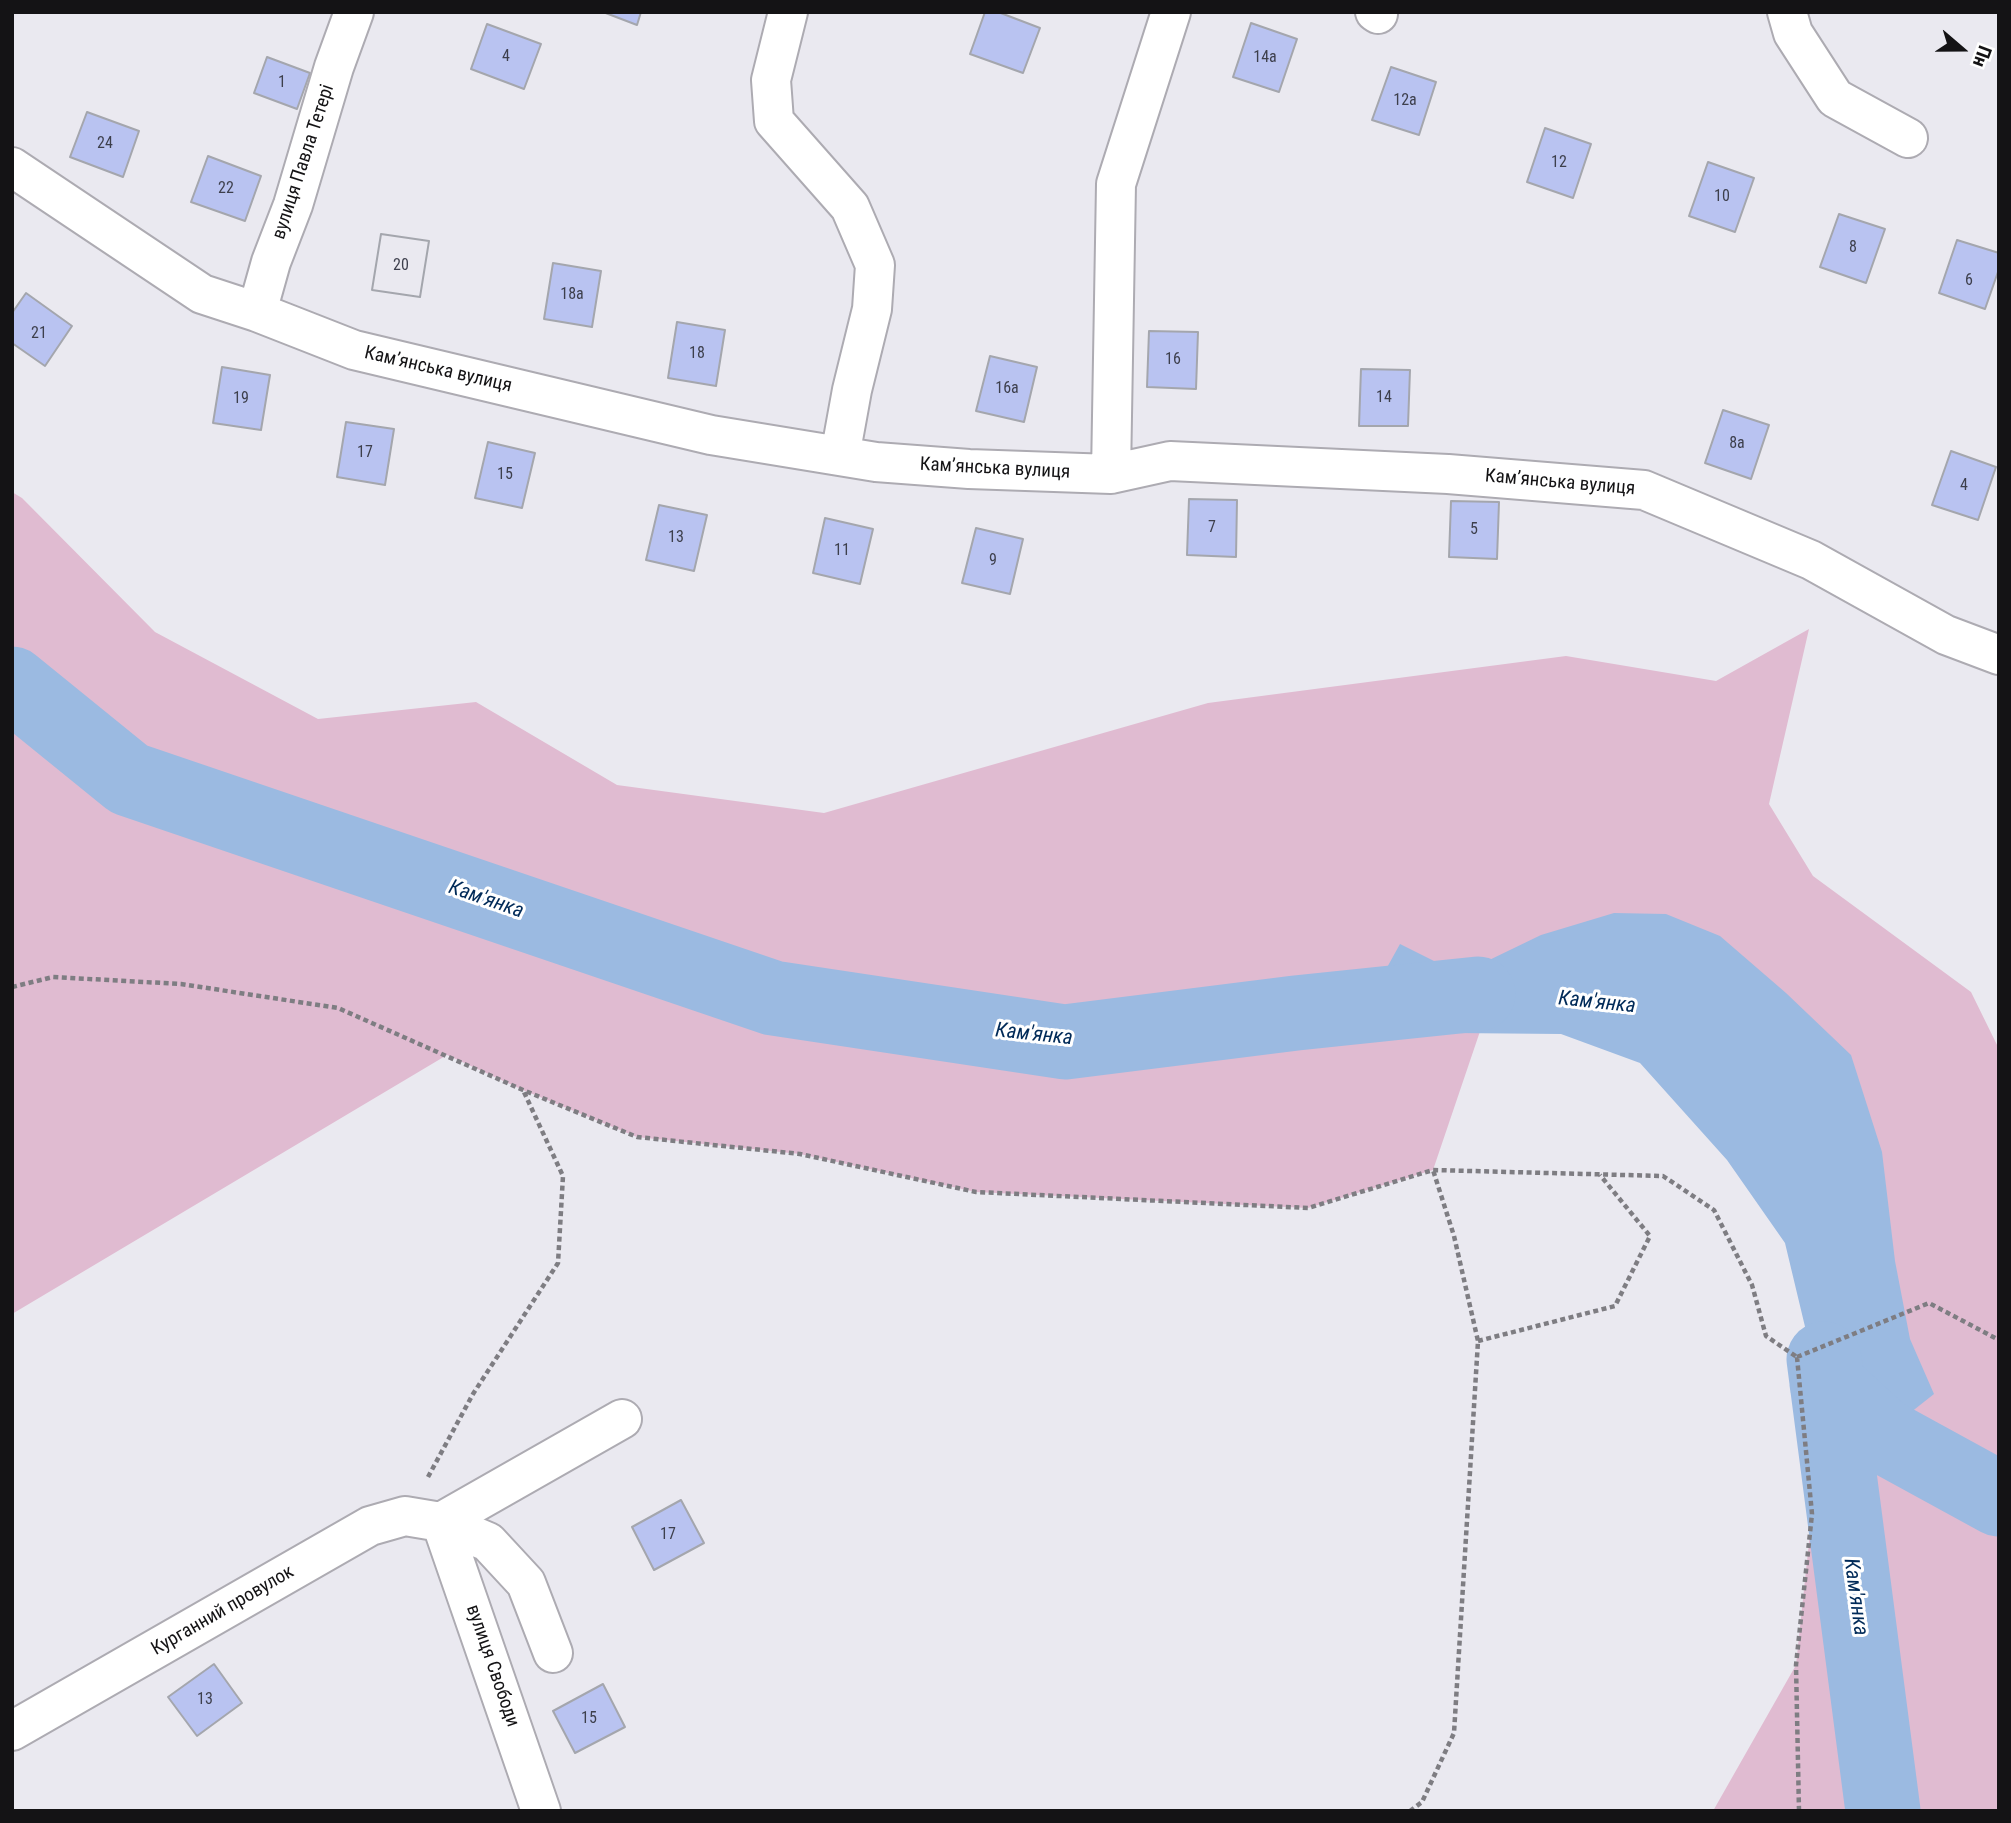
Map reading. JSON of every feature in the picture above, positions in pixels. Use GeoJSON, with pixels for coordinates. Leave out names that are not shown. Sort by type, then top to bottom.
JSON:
{"type":"FeatureCollection","features":[{"type":"Feature","properties":{"kind":"street","name":"вулиця Павла Тетері"},"geometry":{"type":"LineString","coordinates":[[257,312],[271,262],[293,205],[334,67],[354,12]]}},
{"type":"Feature","properties":{"kind":"street"},"geometry":{"type":"LineString","coordinates":[[788,12],[771,80],[774,121],[850,208],[874,265],[872,309],[852,390],[840,456]]}},
{"type":"Feature","properties":{"kind":"street"},"geometry":{"type":"LineString","coordinates":[[1111,474],[1116,184],[1171,12]]}},
{"type":"Feature","properties":{"kind":"street"},"geometry":{"type":"LineString","coordinates":[[1787,12],[1793,33],[1835,98],[1908,138]]}},
{"type":"Feature","properties":{"kind":"street","name":"Камʼянська вулиця"},"geometry":{"type":"LineString","coordinates":[[12,167],[202,294],[257,312],[354,350],[711,435],[876,462],[969,469],[1111,474],[1170,461],[1448,474],[1644,490],[1811,560],[1946,635],[1999,655]]}},
{"type":"Feature","properties":{"kind":"street","name":"Курганний провулок"},"geometry":{"type":"LineString","coordinates":[[12,1731],[370,1526],[423,1519],[622,1419]]}},
{"type":"Feature","properties":{"kind":"street"},"geometry":{"type":"LineString","coordinates":[[423,1519],[488,1542],[526,1583],[553,1653]]}},
{"type":"Feature","properties":{"kind":"street","name":"вулиця Свободи"},"geometry":{"type":"LineString","coordinates":[[423,1519],[541,1811]]}},
{"type":"Feature","properties":{"kind":"path"},"geometry":{"type":"LineString","coordinates":[[12,987],[53,977],[181,984],[338,1008],[523,1090],[638,1137],[800,1154],[976,1192],[1308,1208],[1433,1170],[1663,1176],[1714,1210],[1752,1284],[1766,1335],[1797,1357],[1811,1514],[1796,1665],[1799,1811]]}},
{"type":"Feature","properties":{"kind":"path"},"geometry":{"type":"LineString","coordinates":[[423,1519],[442,1454],[473,1394],[558,1263],[563,1176],[523,1090]]}},
{"type":"Feature","properties":{"kind":"path"},"geometry":{"type":"LineString","coordinates":[[1410,1811],[1422,1802],[1454,1733],[1478,1341],[1454,1236],[1433,1170]]}},
{"type":"Feature","properties":{"kind":"path"},"geometry":{"type":"LineString","coordinates":[[1478,1341],[1615,1306],[1650,1236],[1599,1175]]}},
{"type":"Feature","properties":{"kind":"path"},"geometry":{"type":"LineString","coordinates":[[1797,1357],[1929,1303],[1999,1340]]}},
{"type":"Feature","properties":{"kind":"shaded area"},"geometry":{"type":"Polygon","coordinates":[[[12,492],[22,498],[155,632],[318,719],[476,702],[617,785],[824,813],[1208,703],[1566,656],[1716,681],[1809,629],[1769,804],[1813,876],[1971,992],[1999,1049],[1999,1811],[1713,1811],[1796,1665],[1812,1514],[1842,1496],[1829,1344],[1750,1019],[1493,993],[1433,1170],[1308,1208],[976,1192],[800,1154],[637,1137],[447,1055],[12,1314],[12,492]]]}},
{"type":"Feature","properties":{"kind":"water"},"geometry":{"type":"Polygon","coordinates":[[[1614,913],[1666,914],[1720,936],[1786,993],[1851,1055],[1882,1152],[1895,1261],[1910,1339],[1934,1394],[1858,1454],[1819,1468],[1807,1335],[1785,1243],[1727,1160],[1640,1063],[1561,1034],[1453,1033],[1379,1039],[1374,991],[1400,944],[1446,967],[1481,964],[1541,935],[1614,913]]]}},
{"type":"Feature","properties":{"kind":"building"},"geometry":{"type":"Polygon","coordinates":[[[603,12],[641,12],[637,25],[603,12]]]}},
{"type":"Feature","properties":{"kind":"building"},"geometry":{"type":"Polygon","coordinates":[[[985,12],[998,12],[1040,28],[1023,73],[970,54],[985,12]]]}},
{"type":"Feature","properties":{"kind":"building"},"geometry":{"type":"Polygon","coordinates":[[[1251,23],[1297,39],[1279,92],[1233,77],[1251,23]]]}},
{"type":"Feature","properties":{"kind":"building"},"geometry":{"type":"Polygon","coordinates":[[[487,24],[541,44],[524,89],[471,69],[487,24]]]}},
{"type":"Feature","properties":{"kind":"building"},"geometry":{"type":"Polygon","coordinates":[[[267,57],[310,73],[297,109],[254,93],[267,57]]]}},
{"type":"Feature","properties":{"kind":"building"},"geometry":{"type":"Polygon","coordinates":[[[1391,67],[1436,82],[1419,135],[1372,120],[1391,67]]]}},
{"type":"Feature","properties":{"kind":"building"},"geometry":{"type":"Polygon","coordinates":[[[87,112],[139,131],[123,177],[70,157],[87,112]]]}},
{"type":"Feature","properties":{"kind":"building"},"geometry":{"type":"Polygon","coordinates":[[[1545,128],[1591,144],[1573,198],[1527,182],[1545,128]]]}},
{"type":"Feature","properties":{"kind":"building"},"geometry":{"type":"Polygon","coordinates":[[[208,156],[261,176],[245,221],[191,202],[208,156]]]}},
{"type":"Feature","properties":{"kind":"building"},"geometry":{"type":"Polygon","coordinates":[[[1708,162],[1754,178],[1735,232],[1689,216],[1708,162]]]}},
{"type":"Feature","properties":{"kind":"building"},"geometry":{"type":"Polygon","coordinates":[[[1839,214],[1885,229],[1866,283],[1820,267],[1839,214]]]}},
{"type":"Feature","properties":{"kind":"building"},"geometry":{"type":"Polygon","coordinates":[[[381,234],[429,241],[420,297],[372,290],[381,234]]]}},
{"type":"Feature","properties":{"kind":"building"},"geometry":{"type":"Polygon","coordinates":[[[381,234],[429,241],[420,297],[372,290],[381,234]]]}},
{"type":"Feature","properties":{"kind":"building"},"geometry":{"type":"Polygon","coordinates":[[[1957,240],[1999,253],[1999,269],[1985,309],[1939,293],[1957,240]]]}},
{"type":"Feature","properties":{"kind":"building"},"geometry":{"type":"Polygon","coordinates":[[[553,263],[601,271],[592,327],[544,319],[553,263]]]}},
{"type":"Feature","properties":{"kind":"building"},"geometry":{"type":"Polygon","coordinates":[[[26,293],[72,326],[45,366],[12,343],[12,313],[26,293]]]}},
{"type":"Feature","properties":{"kind":"building"},"geometry":{"type":"Polygon","coordinates":[[[677,322],[725,330],[716,386],[668,378],[677,322]]]}},
{"type":"Feature","properties":{"kind":"building"},"geometry":{"type":"Polygon","coordinates":[[[1149,331],[1198,332],[1196,389],[1147,387],[1149,331]]]}},
{"type":"Feature","properties":{"kind":"building"},"geometry":{"type":"Polygon","coordinates":[[[990,356],[1037,367],[1024,422],[976,411],[990,356]]]}},
{"type":"Feature","properties":{"kind":"building"},"geometry":{"type":"Polygon","coordinates":[[[222,367],[270,375],[261,430],[213,423],[222,367]]]}},
{"type":"Feature","properties":{"kind":"building"},"geometry":{"type":"Polygon","coordinates":[[[1361,369],[1410,370],[1408,426],[1359,426],[1361,369]]]}},
{"type":"Feature","properties":{"kind":"building"},"geometry":{"type":"Polygon","coordinates":[[[1723,410],[1769,425],[1751,479],[1705,463],[1723,410]]]}},
{"type":"Feature","properties":{"kind":"building"},"geometry":{"type":"Polygon","coordinates":[[[346,422],[394,429],[385,485],[337,477],[346,422]]]}},
{"type":"Feature","properties":{"kind":"building"},"geometry":{"type":"Polygon","coordinates":[[[488,442],[535,453],[522,508],[475,498],[488,442]]]}},
{"type":"Feature","properties":{"kind":"building"},"geometry":{"type":"Polygon","coordinates":[[[1951,451],[1996,467],[1978,520],[1932,505],[1951,451]]]}},
{"type":"Feature","properties":{"kind":"building"},"geometry":{"type":"Polygon","coordinates":[[[1189,499],[1237,500],[1236,557],[1187,555],[1189,499]]]}},
{"type":"Feature","properties":{"kind":"building"},"geometry":{"type":"Polygon","coordinates":[[[1451,501],[1499,502],[1497,559],[1449,557],[1451,501]]]}},
{"type":"Feature","properties":{"kind":"building"},"geometry":{"type":"Polygon","coordinates":[[[659,505],[707,515],[694,571],[646,560],[659,505]]]}},
{"type":"Feature","properties":{"kind":"building"},"geometry":{"type":"Polygon","coordinates":[[[825,518],[873,529],[860,584],[813,573],[825,518]]]}},
{"type":"Feature","properties":{"kind":"building"},"geometry":{"type":"Polygon","coordinates":[[[976,528],[1023,539],[1010,594],[962,583],[976,528]]]}},
{"type":"Feature","properties":{"kind":"building"},"geometry":{"type":"Polygon","coordinates":[[[681,1500],[704,1543],[654,1570],[632,1527],[681,1500]]]}},
{"type":"Feature","properties":{"kind":"building"},"geometry":{"type":"Polygon","coordinates":[[[214,1664],[242,1703],[197,1736],[168,1697],[214,1664]]]}},
{"type":"Feature","properties":{"kind":"building"},"geometry":{"type":"Polygon","coordinates":[[[603,1684],[625,1727],[575,1753],[553,1711],[603,1684]]]}},
{"type":"Feature","properties":{"kind":"waterway","name":"Кам'янка"},"geometry":{"type":"LineString","coordinates":[[12,684],[129,779],[773,998],[1065,1042],[1296,1013],[1478,994]]}},
{"type":"Feature","properties":{"kind":"waterway","name":"Кам'янка"},"geometry":{"type":"LineString","coordinates":[[1824,1359],[1883,1811]]}},
{"type":"Feature","properties":{"kind":"waterway","name":"Кам'янка"},"geometry":{"type":"LineString","coordinates":[[1827,1384],[1882,1435],[1999,1499]]}}]}
